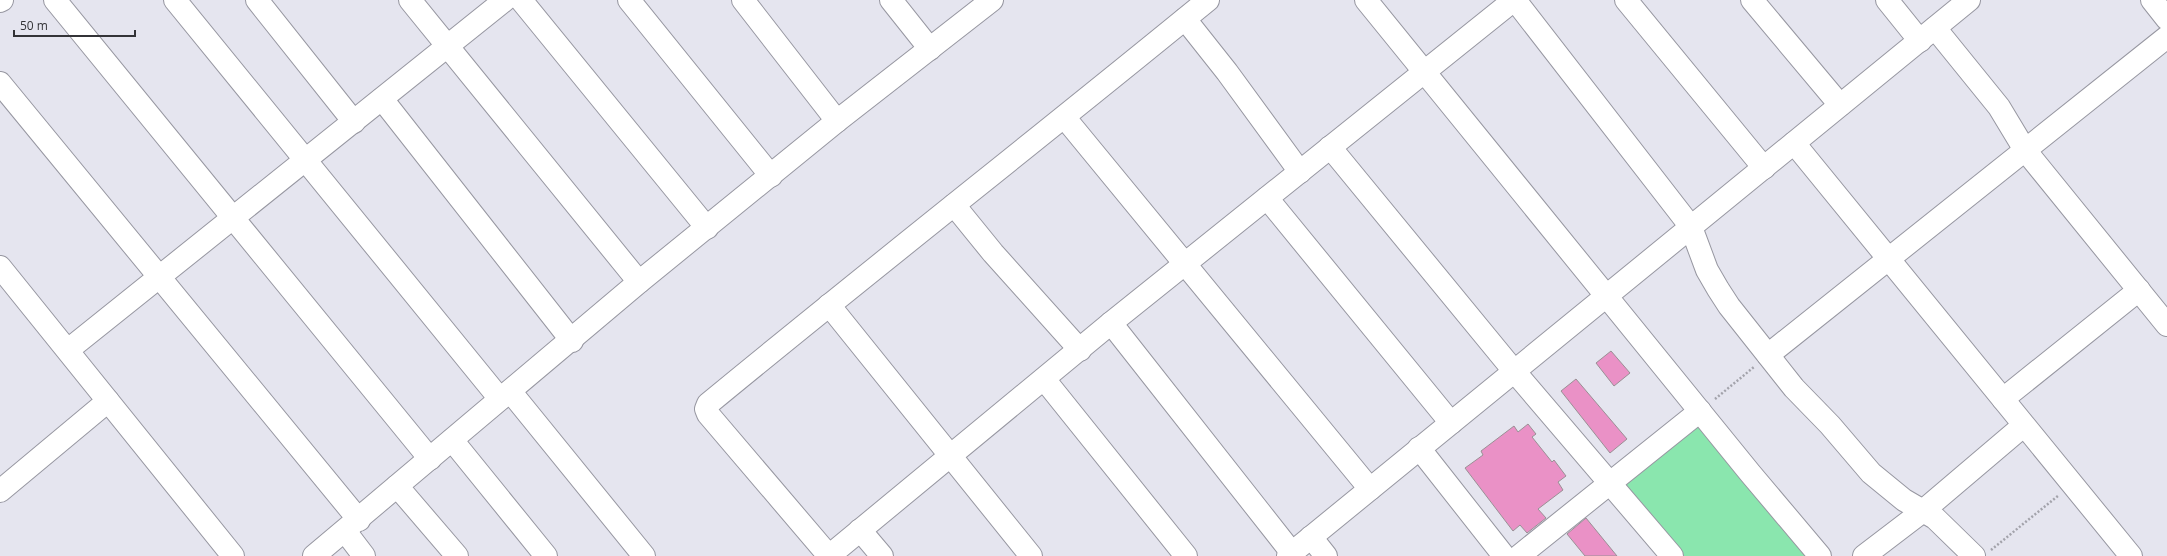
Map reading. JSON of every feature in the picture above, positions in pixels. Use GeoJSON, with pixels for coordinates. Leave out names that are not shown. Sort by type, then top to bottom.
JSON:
{"type":"FeatureCollection","features":[{"type":"Feature","properties":{"kind":"street"},"geometry":{"type":"LineString","coordinates":[[55,0],[232,219],[430,459]]}},
{"type":"Feature","properties":{"kind":"street"},"geometry":{"type":"LineString","coordinates":[[176,0],[307,161],[505,395],[644,556]]}},
{"type":"Feature","properties":{"kind":"street"},"geometry":{"type":"LineString","coordinates":[[257,0],[354,122]]}},
{"type":"Feature","properties":{"kind":"street"},"geometry":{"type":"LineString","coordinates":[[410,0],[639,282]]}},
{"type":"Feature","properties":{"kind":"street"},"geometry":{"type":"LineString","coordinates":[[68,350],[160,279],[232,219],[307,161],[446,45],[505,0]]}},
{"type":"Feature","properties":{"kind":"street"},"geometry":{"type":"LineString","coordinates":[[521,0],[707,228]]}},
{"type":"Feature","properties":{"kind":"street"},"geometry":{"type":"LineString","coordinates":[[629,0],[770,176]]}},
{"type":"Feature","properties":{"kind":"street"},"geometry":{"type":"LineString","coordinates":[[743,0],[837,121]]}},
{"type":"Feature","properties":{"kind":"street"},"geometry":{"type":"LineString","coordinates":[[891,0],[930,49]]}},
{"type":"Feature","properties":{"kind":"street"},"geometry":{"type":"LineString","coordinates":[[314,556],[505,395],[572,341],[639,282],[837,121],[992,0]]}},
{"type":"Feature","properties":{"kind":"street"},"geometry":{"type":"LineString","coordinates":[[1208,0],[1065,118],[829,305],[708,404],[706,409],[708,414],[829,556],[1111,323],[1515,0],[1691,227],[1707,270],[1718,289],[1794,388],[1830,425],[1871,473],[1887,488],[1935,518],[1982,554]]}},
{"type":"Feature","properties":{"kind":"street"},"geometry":{"type":"LineString","coordinates":[[1366,0],[1606,296],[1820,556]]}},
{"type":"Feature","properties":{"kind":"street"},"geometry":{"type":"LineString","coordinates":[[1626,0],[1764,168]]}},
{"type":"Feature","properties":{"kind":"street"},"geometry":{"type":"LineString","coordinates":[[1752,0],[1840,105]]}},
{"type":"Feature","properties":{"kind":"street"},"geometry":{"type":"LineString","coordinates":[[1887,0],[1927,34],[1999,107],[2026,150],[2167,325]]}},
{"type":"Feature","properties":{"kind":"street"},"geometry":{"type":"LineString","coordinates":[[1111,323],[1290,555],[1419,448],[1969,0]]}},
{"type":"Feature","properties":{"kind":"street"},"geometry":{"type":"LineString","coordinates":[[2152,0],[2167,19]]}},
{"type":"Feature","properties":{"kind":"street"},"geometry":{"type":"LineString","coordinates":[[1185,19],[1300,172]]}},
{"type":"Feature","properties":{"kind":"street"},"geometry":{"type":"LineString","coordinates":[[1768,355],[2167,37]]}},
{"type":"Feature","properties":{"kind":"street"},"geometry":{"type":"LineString","coordinates":[[0,83],[160,279],[352,525],[364,556]]}},
{"type":"Feature","properties":{"kind":"street"},"geometry":{"type":"LineString","coordinates":[[382,99],[572,341]]}},
{"type":"Feature","properties":{"kind":"street"},"geometry":{"type":"LineString","coordinates":[[1065,118],[1370,489]]}},
{"type":"Feature","properties":{"kind":"street"},"geometry":{"type":"LineString","coordinates":[[1794,143],[2003,399],[2023,426],[2131,556]]}},
{"type":"Feature","properties":{"kind":"street"},"geometry":{"type":"LineString","coordinates":[[1330,147],[1514,371],[1672,556]]}},
{"type":"Feature","properties":{"kind":"street"},"geometry":{"type":"LineString","coordinates":[[1267,198],[1451,423]]}},
{"type":"Feature","properties":{"kind":"street"},"geometry":{"type":"LineString","coordinates":[[954,206],[993,253],[1080,350]]}},
{"type":"Feature","properties":{"kind":"street"},"geometry":{"type":"LineString","coordinates":[[0,267],[232,556]]}},
{"type":"Feature","properties":{"kind":"street"},"geometry":{"type":"LineString","coordinates":[[2003,399],[2139,290]]}},
{"type":"Feature","properties":{"kind":"street"},"geometry":{"type":"LineString","coordinates":[[829,305],[1031,556]]}},
{"type":"Feature","properties":{"kind":"street"},"geometry":{"type":"LineString","coordinates":[[1044,379],[1186,556]]}},
{"type":"Feature","properties":{"kind":"street"},"geometry":{"type":"LineString","coordinates":[[0,491],[108,401]]}},
{"type":"Feature","properties":{"kind":"street"},"geometry":{"type":"LineString","coordinates":[[1519,556],[1700,411]]}},
{"type":"Feature","properties":{"kind":"street"},"geometry":{"type":"LineString","coordinates":[[1864,556],[1923,511],[2023,426]]}},
{"type":"Feature","properties":{"kind":"street"},"geometry":{"type":"LineString","coordinates":[[452,440],[546,556]]}},
{"type":"Feature","properties":{"kind":"street"},"geometry":{"type":"LineString","coordinates":[[1419,448],[1504,556]]}},
{"type":"Feature","properties":{"kind":"street"},"geometry":{"type":"LineString","coordinates":[[397,486],[457,556]]}},
{"type":"Feature","properties":{"kind":"street"},"geometry":{"type":"LineString","coordinates":[[860,530],[882,556]]}},
{"type":"Feature","properties":{"kind":"street"},"geometry":{"type":"LineString","coordinates":[[1312,537],[1326,556]]}},
{"type":"Feature","properties":{"kind":"path"},"geometry":{"type":"LineString","coordinates":[[1700,411],[1768,355]]}},
{"type":"Feature","properties":{"kind":"path"},"geometry":{"type":"LineString","coordinates":[[1982,554],[2072,485]]}},
{"type":"Feature","properties":{"kind":"green space"},"geometry":{"type":"Polygon","coordinates":[[[1700,421],[1811,556],[1681,556],[1623,484],[1700,421]]]}},
{"type":"Feature","properties":{"kind":"building"},"geometry":{"type":"Polygon","coordinates":[[[1611,351],[1630,373],[1614,386],[1596,363],[1611,351]]]}},
{"type":"Feature","properties":{"kind":"building"},"geometry":{"type":"Polygon","coordinates":[[[1576,379],[1627,439],[1610,453],[1561,391],[1576,379]]]}},
{"type":"Feature","properties":{"kind":"building"},"geometry":{"type":"Polygon","coordinates":[[[1528,424],[1536,434],[1532,437],[1552,462],[1554,460],[1566,476],[1558,482],[1563,490],[1538,509],[1546,518],[1527,533],[1520,525],[1513,531],[1465,468],[1483,455],[1481,451],[1514,426],[1518,432],[1528,424]]]}},
{"type":"Feature","properties":{"kind":"building"},"geometry":{"type":"Polygon","coordinates":[[[1586,518],[1617,556],[1585,556],[1567,534],[1586,518]]]}}]}
